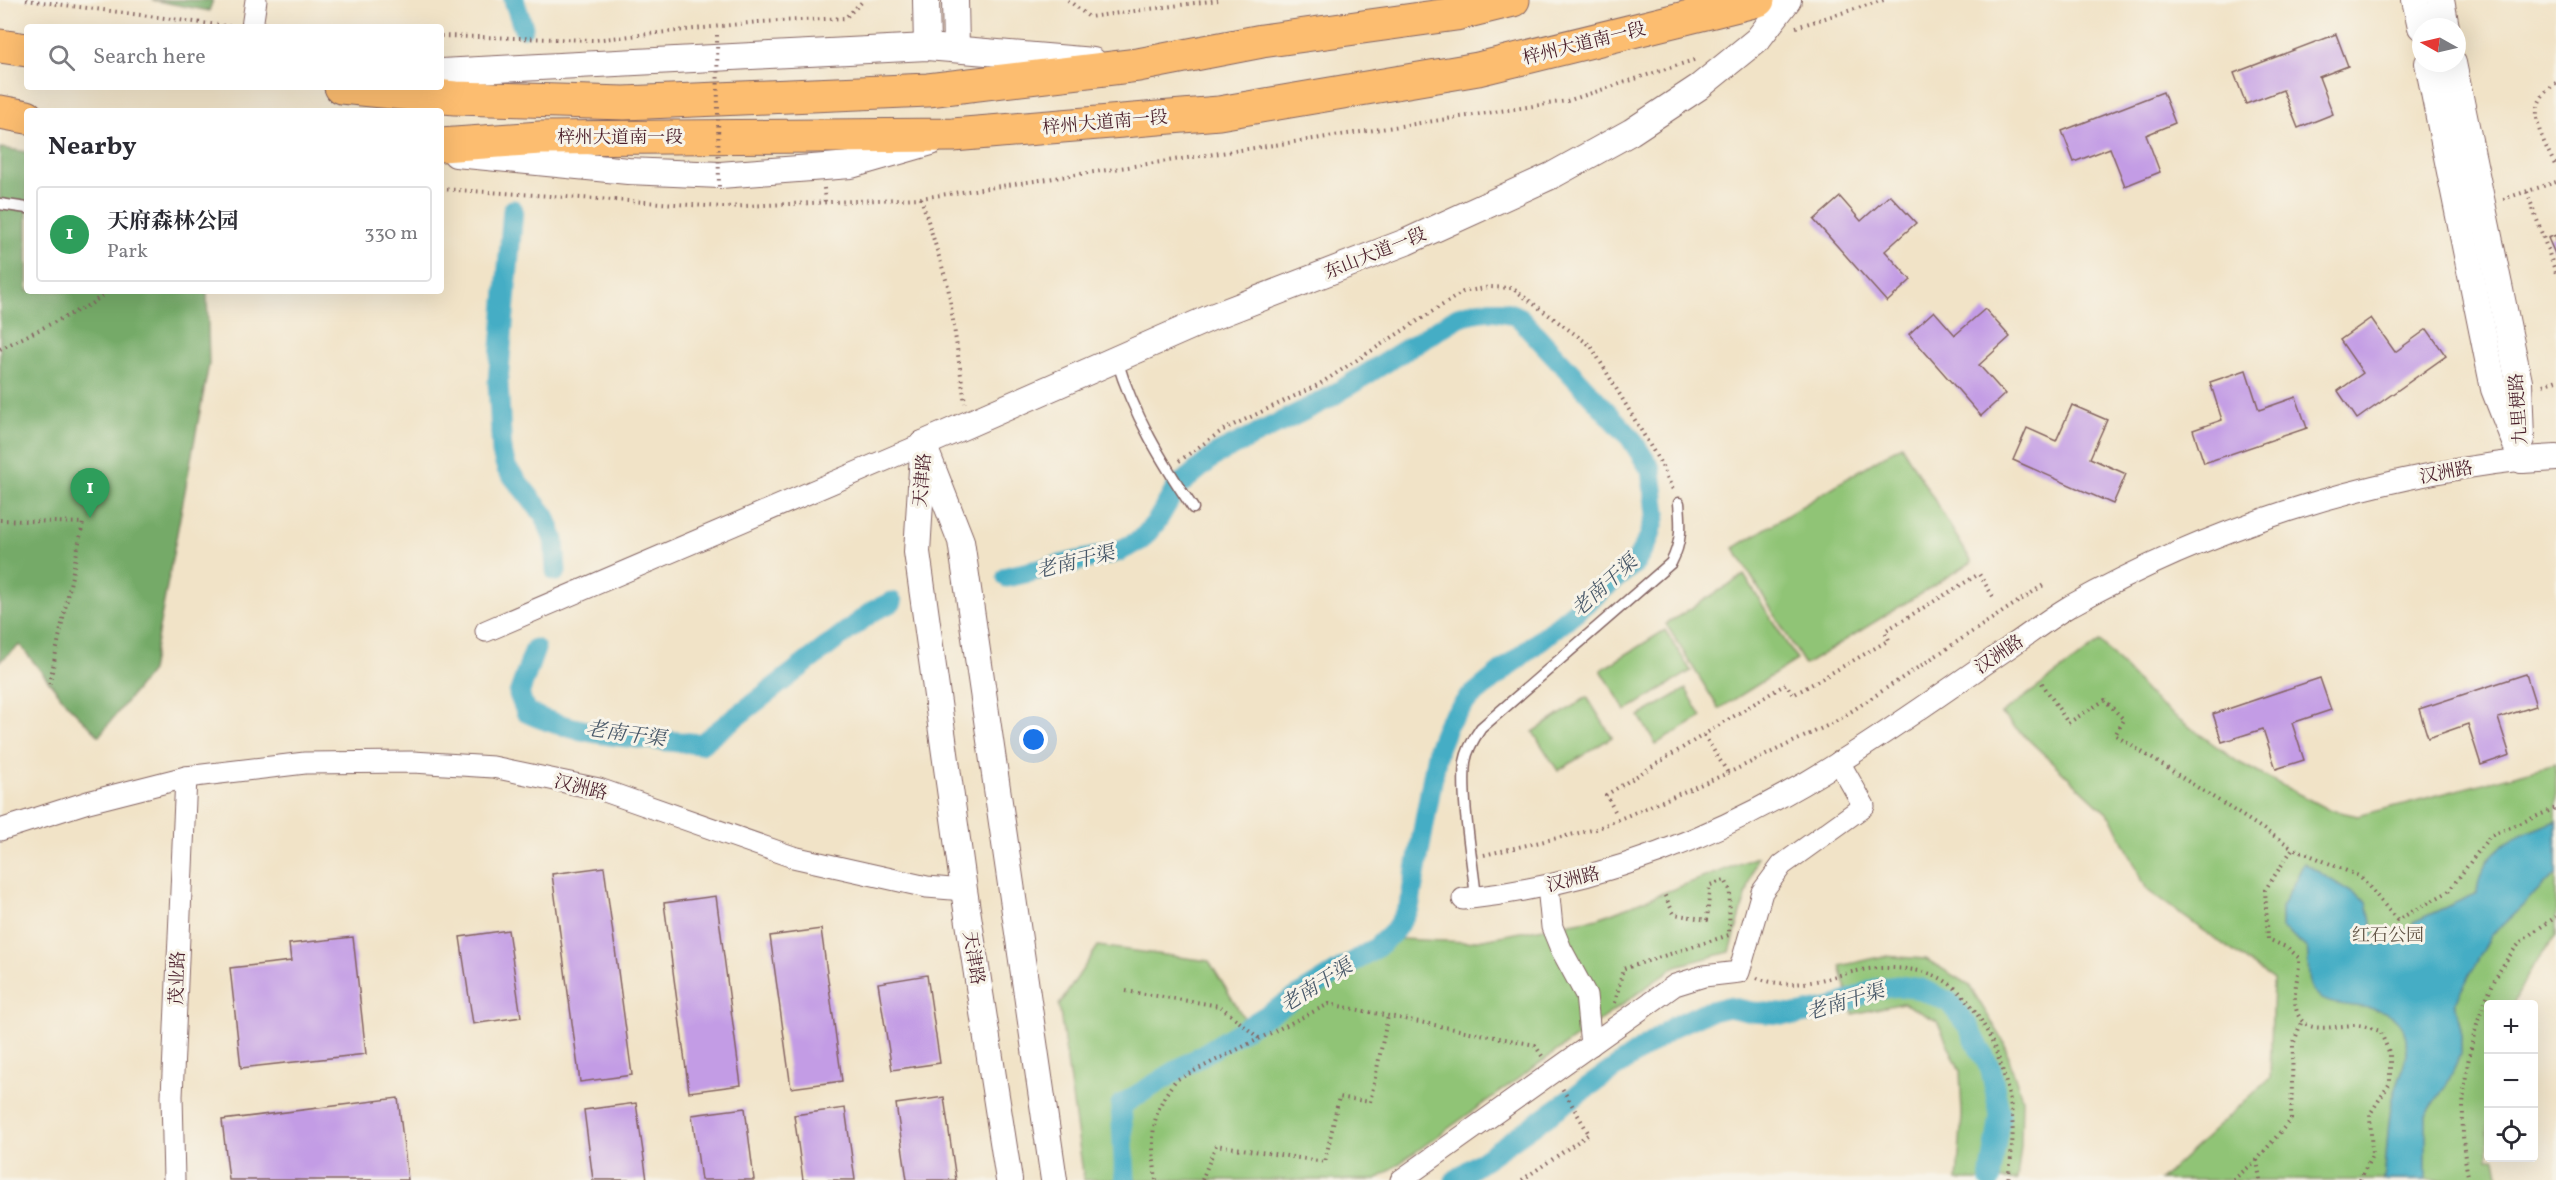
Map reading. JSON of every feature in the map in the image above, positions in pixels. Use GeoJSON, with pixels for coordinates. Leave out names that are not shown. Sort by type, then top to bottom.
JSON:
{"type":"FeatureCollection","features":[{"type":"Feature","properties":{"kind":"highway","name":"梓州大道南一段"},"geometry":{"type":"LineString","coordinates":[[372,90],[455,98],[624,103],[928,90],[1138,65],[1262,41],[1456,14],[1513,0]]}},
{"type":"Feature","properties":{"kind":"highway","name":"梓州大道南一段"},"geometry":{"type":"LineString","coordinates":[[444,145],[540,138],[953,135],[1220,112],[1478,69],[1758,0]]}},
{"type":"Feature","properties":{"kind":"highway"},"geometry":{"type":"LineString","coordinates":[[0,46],[24,50]]}},
{"type":"Feature","properties":{"kind":"highway"},"geometry":{"type":"LineString","coordinates":[[0,112],[24,116]]}},
{"type":"Feature","properties":{"kind":"street"},"geometry":{"type":"LineString","coordinates":[[252,24],[256,0]]}},
{"type":"Feature","properties":{"kind":"street"},"geometry":{"type":"LineString","coordinates":[[926,0],[927,47]]}},
{"type":"Feature","properties":{"kind":"street"},"geometry":{"type":"LineString","coordinates":[[955,0],[956,48]]}},
{"type":"Feature","properties":{"kind":"street","name":"东山大道一段"},"geometry":{"type":"LineString","coordinates":[[923,444],[1212,317],[1406,242],[1553,175],[1631,132],[1699,87],[1758,39],[1788,0]]}},
{"type":"Feature","properties":{"kind":"street"},"geometry":{"type":"LineString","coordinates":[[2415,0],[2419,18]]}},
{"type":"Feature","properties":{"kind":"street"},"geometry":{"type":"LineString","coordinates":[[2441,0],[2444,18]]}},
{"type":"Feature","properties":{"kind":"street"},"geometry":{"type":"LineString","coordinates":[[444,72],[927,47],[1138,65]]}},
{"type":"Feature","properties":{"kind":"street","name":"九里梗路"},"geometry":{"type":"LineString","coordinates":[[2430,72],[2494,389],[2522,460]]}},
{"type":"Feature","properties":{"kind":"street","name":"九里梗路"},"geometry":{"type":"LineString","coordinates":[[2456,72],[2518,382],[2522,460]]}},
{"type":"Feature","properties":{"kind":"street"},"geometry":{"type":"LineString","coordinates":[[444,152],[628,171],[720,175],[851,165],[953,135]]}},
{"type":"Feature","properties":{"kind":"street"},"geometry":{"type":"LineString","coordinates":[[486,631],[923,444]]}},
{"type":"Feature","properties":{"kind":"street","name":"天津路"},"geometry":{"type":"LineString","coordinates":[[923,444],[917,552],[964,890],[1009,1180]]}},
{"type":"Feature","properties":{"kind":"street","name":"天津路"},"geometry":{"type":"LineString","coordinates":[[923,444],[961,541],[1054,1180]]}},
{"type":"Feature","properties":{"kind":"street","name":"汉洲路"},"geometry":{"type":"LineString","coordinates":[[1470,898],[1548,886],[1682,846],[1756,812],[1839,762],[2068,608],[2149,566],[2270,515],[2331,498],[2470,466],[2556,458]]}},
{"type":"Feature","properties":{"kind":"street","name":"汉洲路"},"geometry":{"type":"LineString","coordinates":[[0,830],[88,802],[186,777],[306,763],[413,762],[493,767],[599,789],[793,857],[927,887],[964,890]]}},
{"type":"Feature","properties":{"kind":"street"},"geometry":{"type":"LineString","coordinates":[[1401,1180],[1675,985],[1704,976],[1739,972],[1762,892],[1782,865],[1864,806],[1839,762]]}},
{"type":"Feature","properties":{"kind":"street","name":"茂业路"},"geometry":{"type":"LineString","coordinates":[[174,1180],[172,1096],[186,777]]}},
{"type":"Feature","properties":{"kind":"street"},"geometry":{"type":"LineString","coordinates":[[1548,886],[1552,927],[1561,949],[1586,994],[1591,1045]]}},
{"type":"Feature","properties":{"kind":"lane"},"geometry":{"type":"LineString","coordinates":[[0,204],[24,208]]}},
{"type":"Feature","properties":{"kind":"lane"},"geometry":{"type":"LineString","coordinates":[[1117,359],[1127,396],[1167,470],[1193,508]]}},
{"type":"Feature","properties":{"kind":"lane"},"geometry":{"type":"LineString","coordinates":[[1470,898],[1472,857],[1465,760],[1471,743],[1481,728],[1671,562],[1678,549],[1681,531],[1679,503]]}},
{"type":"Feature","properties":{"kind":"path"},"geometry":{"type":"LineString","coordinates":[[26,0],[211,24]]}},
{"type":"Feature","properties":{"kind":"path"},"geometry":{"type":"LineString","coordinates":[[444,36],[594,40],[758,22],[845,18],[864,0]]}},
{"type":"Feature","properties":{"kind":"path"},"geometry":{"type":"LineString","coordinates":[[1068,0],[1089,17],[1218,0]]}},
{"type":"Feature","properties":{"kind":"path"},"geometry":{"type":"LineString","coordinates":[[717,35],[719,191]]}},
{"type":"Feature","properties":{"kind":"path"},"geometry":{"type":"LineString","coordinates":[[2556,83],[2546,90],[2537,105],[2536,126],[2556,168]]}},
{"type":"Feature","properties":{"kind":"path"},"geometry":{"type":"LineString","coordinates":[[2502,199],[2556,182]]}},
{"type":"Feature","properties":{"kind":"path"},"geometry":{"type":"LineString","coordinates":[[2527,192],[2556,273]]}},
{"type":"Feature","properties":{"kind":"path"},"geometry":{"type":"LineString","coordinates":[[921,198],[948,286],[968,424]]}},
{"type":"Feature","properties":{"kind":"path"},"geometry":{"type":"LineString","coordinates":[[1167,470],[1223,430],[1318,385],[1463,292],[1512,288],[1591,346],[1661,464],[1679,503]]}},
{"type":"Feature","properties":{"kind":"path"},"geometry":{"type":"LineString","coordinates":[[0,348],[91,304],[104,294]]}},
{"type":"Feature","properties":{"kind":"path"},"geometry":{"type":"LineString","coordinates":[[2543,385],[2556,380]]}},
{"type":"Feature","properties":{"kind":"path"},"geometry":{"type":"LineString","coordinates":[[0,520],[83,523],[49,686]]}},
{"type":"Feature","properties":{"kind":"path"},"geometry":{"type":"LineString","coordinates":[[1615,811],[1606,795],[1786,684],[1793,695],[1889,640],[1885,631],[1980,574],[1994,598]]}},
{"type":"Feature","properties":{"kind":"path"},"geometry":{"type":"LineString","coordinates":[[1472,857],[1596,829],[1728,773],[1835,722],[2045,584]]}},
{"type":"Feature","properties":{"kind":"path"},"geometry":{"type":"LineString","coordinates":[[2042,683],[2068,723],[2106,700],[2124,720],[2115,735],[2293,848],[2361,877],[2397,920],[2448,892],[2490,836],[2556,808]]}},
{"type":"Feature","properties":{"kind":"path"},"geometry":{"type":"LineString","coordinates":[[1704,735],[1728,773]]}},
{"type":"Feature","properties":{"kind":"path"},"geometry":{"type":"LineString","coordinates":[[2233,1180],[2257,1160],[2291,1119],[2293,1045],[2302,1020],[2294,998],[2299,958],[2295,952],[2268,939],[2265,890],[2293,848]]}},
{"type":"Feature","properties":{"kind":"path"},"geometry":{"type":"LineString","coordinates":[[1613,1011],[1623,969],[1729,935],[1731,890],[1725,880],[1710,885],[1707,920],[1674,914],[1664,894]]}},
{"type":"Feature","properties":{"kind":"path"},"geometry":{"type":"LineString","coordinates":[[2469,1180],[2464,1158],[2464,1097],[2474,1039],[2491,985],[2520,943],[2556,916]]}},
{"type":"Feature","properties":{"kind":"path"},"geometry":{"type":"LineString","coordinates":[[1739,972],[1777,985],[1803,985],[1884,968],[1916,970],[1940,978],[1964,996],[2001,1064],[2012,1117],[2008,1180]]}},
{"type":"Feature","properties":{"kind":"path"},"geometry":{"type":"LineString","coordinates":[[1126,991],[1220,1006],[1260,1039]]}},
{"type":"Feature","properties":{"kind":"path"},"geometry":{"type":"LineString","coordinates":[[1156,1180],[1153,1119],[1164,1095],[1176,1080],[1329,1004],[1535,1045]]}},
{"type":"Feature","properties":{"kind":"path"},"geometry":{"type":"LineString","coordinates":[[1202,1180],[1216,1145],[1325,1162],[1339,1097],[1370,1102],[1388,1016]]}},
{"type":"Feature","properties":{"kind":"path"},"geometry":{"type":"LineString","coordinates":[[2302,1020],[2321,1029],[2360,1025],[2380,1031],[2385,1040],[2390,1054],[2390,1083],[2370,1114],[2372,1155],[2360,1180]]}},
{"type":"Feature","properties":{"kind":"path"},"geometry":{"type":"LineString","coordinates":[[1522,1180],[1589,1134],[1553,1072]]}},
{"type":"Feature","properties":{"kind":"path"},"geometry":{"type":"LineString","coordinates":[[2257,1160],[2260,1180]]}},
{"type":"Feature","properties":{"kind":"green space"},"geometry":{"type":"Polygon","coordinates":[[[152,0],[213,0],[209,11],[152,0]]]}},
{"type":"Feature","properties":{"kind":"green space"},"geometry":{"type":"Polygon","coordinates":[[[0,148],[24,152],[24,294],[207,294],[209,364],[151,671],[99,736],[68,705],[20,645],[0,661],[0,148]]]}},
{"type":"Feature","properties":{"kind":"green space"},"geometry":{"type":"Polygon","coordinates":[[[1901,445],[1972,562],[1805,665],[1734,548],[1901,445]]]}},
{"type":"Feature","properties":{"kind":"green space"},"geometry":{"type":"Polygon","coordinates":[[[1744,575],[1797,660],[1719,709],[1666,624],[1744,575]]]}},
{"type":"Feature","properties":{"kind":"green space"},"geometry":{"type":"Polygon","coordinates":[[[1665,630],[1691,671],[1626,711],[1601,670],[1665,630]]]}},
{"type":"Feature","properties":{"kind":"green space","name":"红石公园"},"geometry":{"type":"Polygon","coordinates":[[[2100,642],[2157,703],[2238,762],[2327,809],[2358,816],[2556,764],[2556,936],[2534,964],[2515,1000],[2484,1000],[2484,1162],[2497,1162],[2500,1180],[2160,1180],[2270,1078],[2273,980],[2147,890],[2112,818],[2001,714],[2100,642]]]}},
{"type":"Feature","properties":{"kind":"green space"},"geometry":{"type":"Polygon","coordinates":[[[1686,689],[1702,717],[1656,744],[1639,716],[1686,689]]]}},
{"type":"Feature","properties":{"kind":"green space"},"geometry":{"type":"Polygon","coordinates":[[[1587,697],[1612,737],[1558,771],[1533,732],[1587,697]]]}},
{"type":"Feature","properties":{"kind":"green space"},"geometry":{"type":"Polygon","coordinates":[[[1757,857],[1730,952],[1676,966],[1376,1180],[1084,1180],[1059,1005],[1098,946],[1209,961],[1253,1033],[1398,939],[1467,942],[1598,918],[1757,857]]]}},
{"type":"Feature","properties":{"kind":"green space"},"geometry":{"type":"Polygon","coordinates":[[[1884,956],[1926,959],[1969,985],[2003,1040],[2022,1098],[2021,1146],[2017,1180],[1957,1180],[1962,1115],[1960,1071],[1937,1021],[1903,1003],[1853,1014],[1840,966],[1884,956]]]}},
{"type":"Feature","properties":{"kind":"water"},"geometry":{"type":"Polygon","coordinates":[[[2556,821],[2556,874],[2491,936],[2455,1002],[2461,1029],[2461,1054],[2447,1084],[2426,1115],[2426,1180],[2384,1180],[2390,1111],[2402,1072],[2406,1048],[2401,1024],[2391,1015],[2377,1010],[2332,1003],[2320,998],[2310,985],[2307,948],[2281,928],[2281,908],[2304,863],[2367,902],[2376,945],[2415,938],[2413,922],[2477,893],[2480,877],[2486,864],[2504,845],[2556,821]]]}},
{"type":"Feature","properties":{"kind":"building"},"geometry":{"type":"Polygon","coordinates":[[[2336,34],[2348,66],[2319,77],[2333,114],[2298,128],[2283,90],[2246,104],[2234,73],[2336,34]]]}},
{"type":"Feature","properties":{"kind":"building"},"geometry":{"type":"Polygon","coordinates":[[[2163,92],[2175,123],[2146,135],[2160,172],[2125,186],[2110,148],[2074,162],[2062,131],[2163,92]]]}},
{"type":"Feature","properties":{"kind":"building"},"geometry":{"type":"Polygon","coordinates":[[[1890,195],[1916,223],[1885,251],[1911,280],[1887,302],[1814,220],[1840,197],[1861,221],[1890,195]]]}},
{"type":"Feature","properties":{"kind":"building"},"geometry":{"type":"Polygon","coordinates":[[[2556,235],[2556,256],[2548,238],[2556,235]]]}},
{"type":"Feature","properties":{"kind":"building"},"geometry":{"type":"Polygon","coordinates":[[[1985,309],[2010,337],[1979,365],[2005,394],[1981,416],[1909,334],[1934,311],[1955,335],[1985,309]]]}},
{"type":"Feature","properties":{"kind":"building"},"geometry":{"type":"Polygon","coordinates":[[[2371,318],[2395,352],[2427,329],[2446,356],[2357,419],[2338,391],[2363,373],[2340,340],[2371,318]]]}},
{"type":"Feature","properties":{"kind":"building"},"geometry":{"type":"Polygon","coordinates":[[[2246,370],[2259,410],[2296,397],[2307,428],[2204,463],[2193,430],[2222,420],[2210,382],[2246,370]]]}},
{"type":"Feature","properties":{"kind":"building"},"geometry":{"type":"Polygon","coordinates":[[[2072,405],[2107,420],[2090,458],[2126,474],[2113,504],[2013,460],[2027,428],[2056,441],[2072,405]]]}},
{"type":"Feature","properties":{"kind":"building"},"geometry":{"type":"Polygon","coordinates":[[[2526,674],[2536,706],[2498,718],[2510,755],[2481,765],[2468,724],[2428,738],[2419,709],[2526,674]]]}},
{"type":"Feature","properties":{"kind":"building"},"geometry":{"type":"Polygon","coordinates":[[[2320,678],[2331,710],[2292,723],[2304,760],[2276,769],[2263,729],[2222,742],[2213,714],[2320,678]]]}},
{"type":"Feature","properties":{"kind":"building"},"geometry":{"type":"Polygon","coordinates":[[[604,867],[632,1075],[580,1082],[552,874],[604,867]]]}},
{"type":"Feature","properties":{"kind":"building"},"geometry":{"type":"Polygon","coordinates":[[[716,896],[741,1085],[689,1092],[664,903],[716,896]]]}},
{"type":"Feature","properties":{"kind":"building"},"geometry":{"type":"Polygon","coordinates":[[[821,929],[842,1081],[791,1088],[770,936],[821,929]]]}},
{"type":"Feature","properties":{"kind":"building"},"geometry":{"type":"Polygon","coordinates":[[[508,930],[521,1017],[473,1024],[460,937],[508,930]]]}},
{"type":"Feature","properties":{"kind":"building"},"geometry":{"type":"Polygon","coordinates":[[[353,937],[366,1054],[241,1068],[230,968],[291,961],[289,944],[353,937]]]}},
{"type":"Feature","properties":{"kind":"building"},"geometry":{"type":"Polygon","coordinates":[[[927,975],[940,1063],[892,1070],[878,983],[927,975]]]}},
{"type":"Feature","properties":{"kind":"building"},"geometry":{"type":"Polygon","coordinates":[[[944,1097],[956,1180],[907,1180],[896,1104],[944,1097]]]}},
{"type":"Feature","properties":{"kind":"building"},"geometry":{"type":"Polygon","coordinates":[[[398,1098],[408,1180],[229,1180],[222,1120],[398,1098]]]}},
{"type":"Feature","properties":{"kind":"building"},"geometry":{"type":"Polygon","coordinates":[[[636,1103],[647,1180],[593,1180],[584,1110],[636,1103]]]}},
{"type":"Feature","properties":{"kind":"building"},"geometry":{"type":"Polygon","coordinates":[[[745,1108],[754,1180],[701,1180],[692,1115],[745,1108]]]}},
{"type":"Feature","properties":{"kind":"building"},"geometry":{"type":"Polygon","coordinates":[[[845,1108],[855,1180],[803,1180],[794,1115],[845,1108]]]}},
{"type":"Feature","properties":{"kind":"waterway","name":"老南干渠"},"geometry":{"type":"LineString","coordinates":[[514,0],[523,27]]}},
{"type":"Feature","properties":{"kind":"waterway","name":"老南干渠"},"geometry":{"type":"LineString","coordinates":[[513,210],[498,382],[502,453],[507,469],[545,516],[554,540],[556,571]]}},
{"type":"Feature","properties":{"kind":"waterway","name":"老南干渠"},"geometry":{"type":"LineString","coordinates":[[1007,577],[1117,552],[1141,540],[1157,521],[1177,487],[1217,454],[1327,399],[1458,317],[1474,312],[1496,311],[1519,317],[1630,437],[1651,470],[1656,514],[1649,538],[1636,562],[1468,699],[1448,723],[1438,748],[1409,908],[1394,931],[1376,948],[1121,1105],[1125,1180]]}},
{"type":"Feature","properties":{"kind":"waterway","name":"老南干渠"},"geometry":{"type":"LineString","coordinates":[[535,649],[519,694],[526,712],[567,727],[589,732],[701,744],[873,611],[892,602]]}},
{"type":"Feature","properties":{"kind":"waterway","name":"老南干渠"},"geometry":{"type":"LineString","coordinates":[[1455,1180],[1675,1026],[1703,1013],[1728,1007],[1752,1012],[1796,1015],[1832,1008],[1875,989],[1898,986],[1921,989],[1949,1002],[1968,1026],[1991,1070],[2000,1115],[1990,1180]]}},
{"type":"Feature","properties":{"kind":"place","name":"天府森林公园"},"geometry":{"type":"Point","coordinates":[90,518]}}]}
